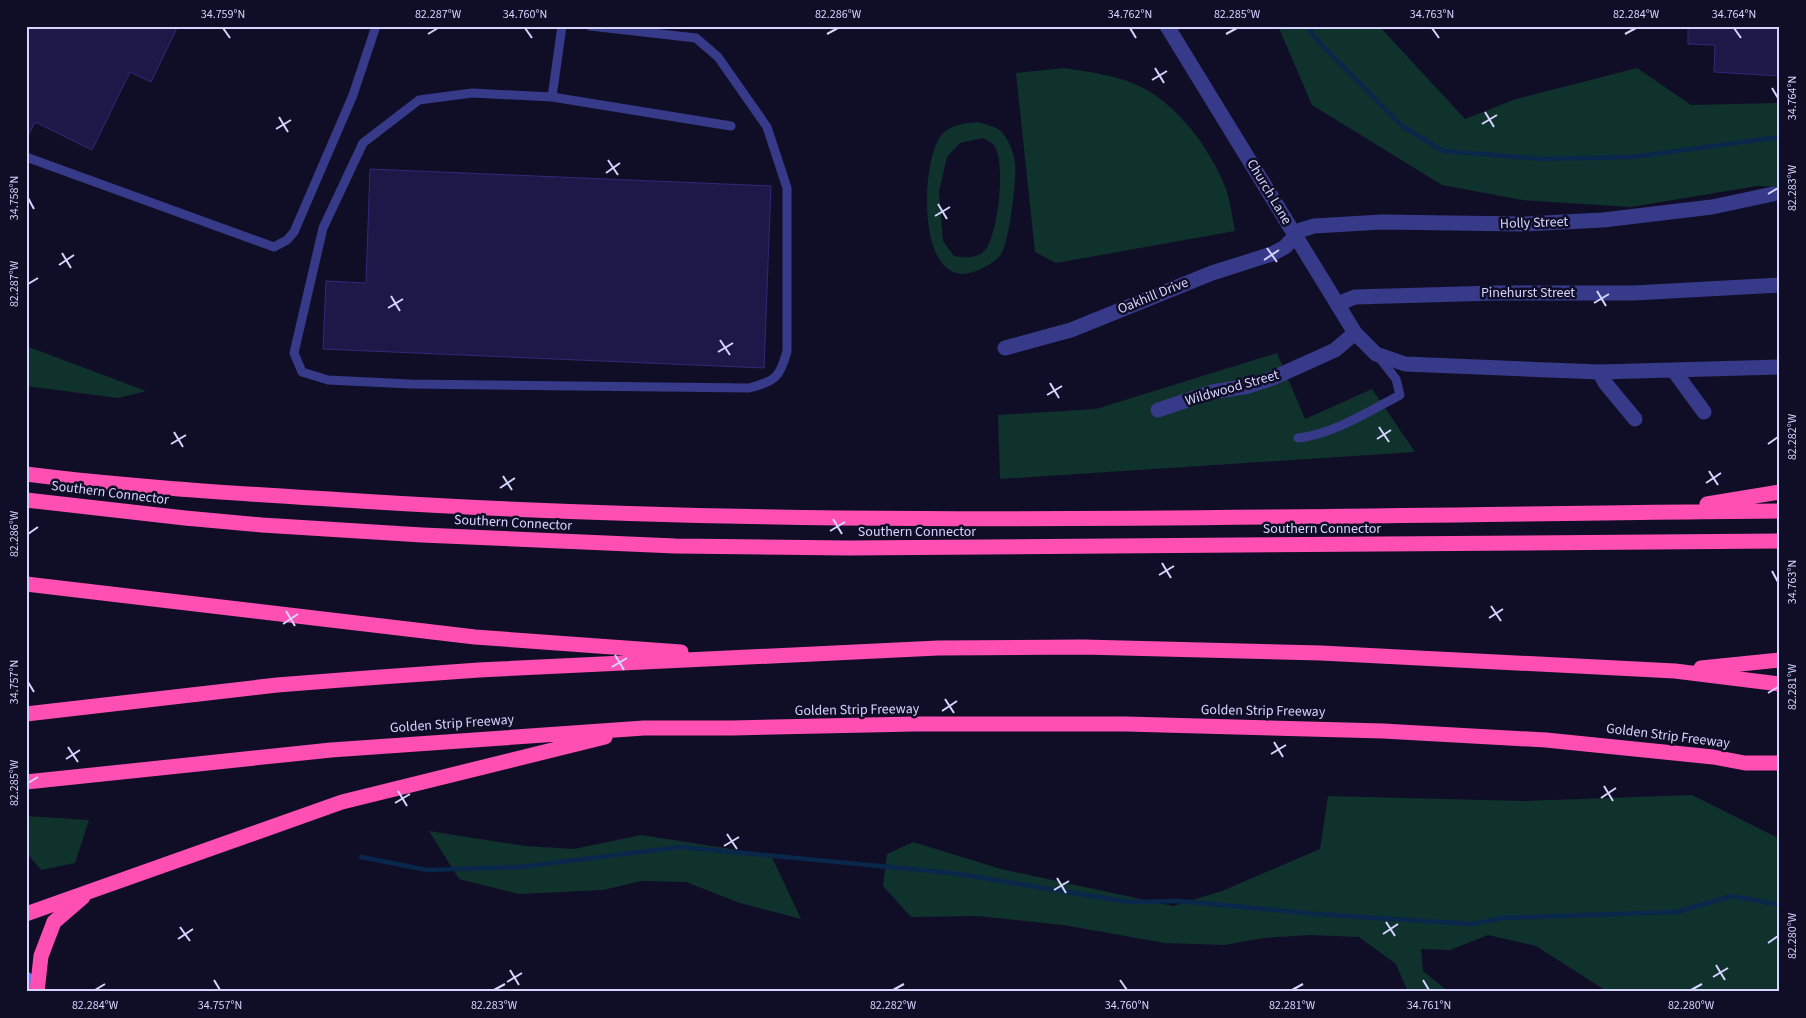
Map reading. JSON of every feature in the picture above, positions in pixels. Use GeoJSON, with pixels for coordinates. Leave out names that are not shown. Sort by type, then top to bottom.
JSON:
{"type":"FeatureCollection","features":[{"type":"Feature","properties":{"kind":"highway","name":"Southern Connector"},"geometry":{"type":"LineString","coordinates":[[31,475],[243,493],[483,509],[745,517],[922,519],[1780,512]]}},
{"type":"Feature","properties":{"kind":"highway"},"geometry":{"type":"LineString","coordinates":[[1660,512],[1780,492]]}},
{"type":"Feature","properties":{"kind":"highway","name":"Southern Connector"},"geometry":{"type":"LineString","coordinates":[[32,500],[262,525],[422,535],[675,546],[858,548],[1780,541]]}},
{"type":"Feature","properties":{"kind":"highway"},"geometry":{"type":"LineString","coordinates":[[26,584],[475,636],[747,657]]}},
{"type":"Feature","properties":{"kind":"highway"},"geometry":{"type":"LineString","coordinates":[[26,714],[268,686],[367,678],[938,648],[1083,648],[1322,653],[1674,671],[1780,684]]}},
{"type":"Feature","properties":{"kind":"highway"},"geometry":{"type":"LineString","coordinates":[[1674,671],[1780,660]]}},
{"type":"Feature","properties":{"kind":"highway","name":"Golden Strip Freeway"},"geometry":{"type":"LineString","coordinates":[[26,782],[331,750],[644,728],[915,724],[1126,724],[1285,728],[1546,740],[1713,756],[1745,762],[1780,763]]}},
{"type":"Feature","properties":{"kind":"highway"},"geometry":{"type":"LineString","coordinates":[[26,914],[342,802],[644,728]]}},
{"type":"Feature","properties":{"kind":"highway"},"geometry":{"type":"LineString","coordinates":[[1745,762],[1780,775]]}},
{"type":"Feature","properties":{"kind":"highway"},"geometry":{"type":"LineString","coordinates":[[37,992],[41,956],[54,922],[90,891]]}},
{"type":"Feature","properties":{"kind":"street","name":"Church Lane"},"geometry":{"type":"LineString","coordinates":[[1168,26],[1355,333],[1376,354]]}},
{"type":"Feature","properties":{"kind":"street","name":"Holly Street"},"geometry":{"type":"LineString","coordinates":[[1295,234],[1314,226],[1382,222],[1522,224],[1622,219],[1712,207],[1773,194]]}},
{"type":"Feature","properties":{"kind":"street","name":"Oakhill Drive"},"geometry":{"type":"LineString","coordinates":[[1005,348],[1071,330],[1212,273],[1272,254],[1285,247],[1295,234]]}},
{"type":"Feature","properties":{"kind":"street","name":"Pinehurst Street"},"geometry":{"type":"LineString","coordinates":[[1337,304],[1355,297],[1496,293],[1634,293],[1780,285]]}},
{"type":"Feature","properties":{"kind":"street","name":"Wildwood Street"},"geometry":{"type":"LineString","coordinates":[[1158,410],[1212,392],[1249,386],[1273,378],[1335,350],[1355,333]]}},
{"type":"Feature","properties":{"kind":"street"},"geometry":{"type":"LineString","coordinates":[[1376,354],[1405,364],[1599,372],[1780,367]]}},
{"type":"Feature","properties":{"kind":"street"},"geometry":{"type":"LineString","coordinates":[[1674,371],[1704,412]]}},
{"type":"Feature","properties":{"kind":"street"},"geometry":{"type":"LineString","coordinates":[[1599,372],[1606,384],[1635,419]]}},
{"type":"Feature","properties":{"kind":"street"},"geometry":{"type":"LineString","coordinates":[[26,979],[31,992]]}},
{"type":"Feature","properties":{"kind":"lane"},"geometry":{"type":"LineString","coordinates":[[26,157],[274,247],[287,240],[294,232],[353,95],[376,26]]}},
{"type":"Feature","properties":{"kind":"lane"},"geometry":{"type":"LineString","coordinates":[[552,97],[562,26]]}},
{"type":"Feature","properties":{"kind":"lane"},"geometry":{"type":"LineString","coordinates":[[590,26],[696,38],[718,57],[767,127],[787,188],[787,351],[783,369],[772,382],[748,388],[410,384],[328,380],[302,372],[294,353],[323,228],[363,143],[419,100],[472,93],[552,97],[731,126]]}},
{"type":"Feature","properties":{"kind":"lane"},"geometry":{"type":"LineString","coordinates":[[1298,438],[1311,436],[1334,427],[1400,395],[1396,379],[1376,354]]}},
{"type":"Feature","properties":{"kind":"green space"},"geometry":{"type":"Polygon","coordinates":[[[1278,26],[1379,26],[1465,119],[1516,99],[1637,68],[1691,105],[1780,103],[1780,187],[1757,186],[1631,207],[1522,200],[1442,185],[1312,105],[1278,26]]]}},
{"type":"Feature","properties":{"kind":"green space"},"geometry":{"type":"Polygon","coordinates":[[[1064,68],[1102,74],[1130,82],[1153,94],[1179,115],[1201,142],[1218,171],[1227,191],[1235,231],[1056,263],[1035,252],[1016,73],[1064,68]]]}},
{"type":"Feature","properties":{"kind":"green space"},"geometry":{"type":"Polygon","coordinates":[[[978,122],[1000,130],[1005,136],[1011,147],[1014,159],[1015,182],[1009,226],[1000,256],[983,268],[963,274],[948,269],[937,256],[931,237],[927,192],[934,150],[940,137],[952,127],[978,122]],[[983,138],[960,143],[947,157],[939,191],[943,241],[954,256],[971,257],[979,255],[986,249],[994,228],[999,196],[1000,164],[993,144],[983,138]]]}},
{"type":"Feature","properties":{"kind":"green space"},"geometry":{"type":"Polygon","coordinates":[[[26,346],[146,391],[118,398],[26,386],[26,346]]]}},
{"type":"Feature","properties":{"kind":"green space"},"geometry":{"type":"Polygon","coordinates":[[[1277,353],[1305,419],[1372,389],[1415,452],[1000,479],[998,415],[1096,409],[1277,353]]]}},
{"type":"Feature","properties":{"kind":"green space"},"geometry":{"type":"Polygon","coordinates":[[[1692,795],[1780,839],[1780,992],[1608,992],[1536,946],[1488,935],[1450,950],[1421,949],[1423,971],[1449,992],[1408,992],[1396,964],[1359,937],[1310,935],[1263,938],[1225,945],[1165,943],[1063,925],[978,916],[911,917],[883,886],[887,854],[913,842],[1001,869],[1173,906],[1222,891],[1320,849],[1328,796],[1524,801],[1692,795]]]}},
{"type":"Feature","properties":{"kind":"green space"},"geometry":{"type":"Polygon","coordinates":[[[26,816],[89,820],[75,863],[41,870],[26,852],[26,816]]]}},
{"type":"Feature","properties":{"kind":"green space"},"geometry":{"type":"Polygon","coordinates":[[[429,831],[525,846],[574,849],[641,835],[771,855],[801,919],[740,903],[686,882],[642,881],[603,890],[519,894],[459,879],[429,831]]]}},
{"type":"Feature","properties":{"kind":"building"},"geometry":{"type":"Polygon","coordinates":[[[26,26],[178,26],[151,82],[130,72],[92,150],[35,122],[26,140],[26,26]]]}},
{"type":"Feature","properties":{"kind":"building"},"geometry":{"type":"Polygon","coordinates":[[[1688,26],[1780,26],[1780,76],[1714,72],[1715,45],[1688,44],[1688,26]]]}},
{"type":"Feature","properties":{"kind":"building"},"geometry":{"type":"Polygon","coordinates":[[[370,169],[771,186],[764,368],[323,349],[326,281],[366,283],[370,169]]]}},
{"type":"Feature","properties":{"kind":"waterway"},"geometry":{"type":"LineString","coordinates":[[1306,26],[1321,44],[1402,126],[1443,151],[1542,159],[1632,157],[1780,137]]}},
{"type":"Feature","properties":{"kind":"waterway"},"geometry":{"type":"LineString","coordinates":[[361,857],[427,870],[520,867],[680,847],[952,873],[1129,902],[1180,901],[1316,914],[1472,924],[1502,918],[1676,912],[1732,896],[1780,905]]}}]}
